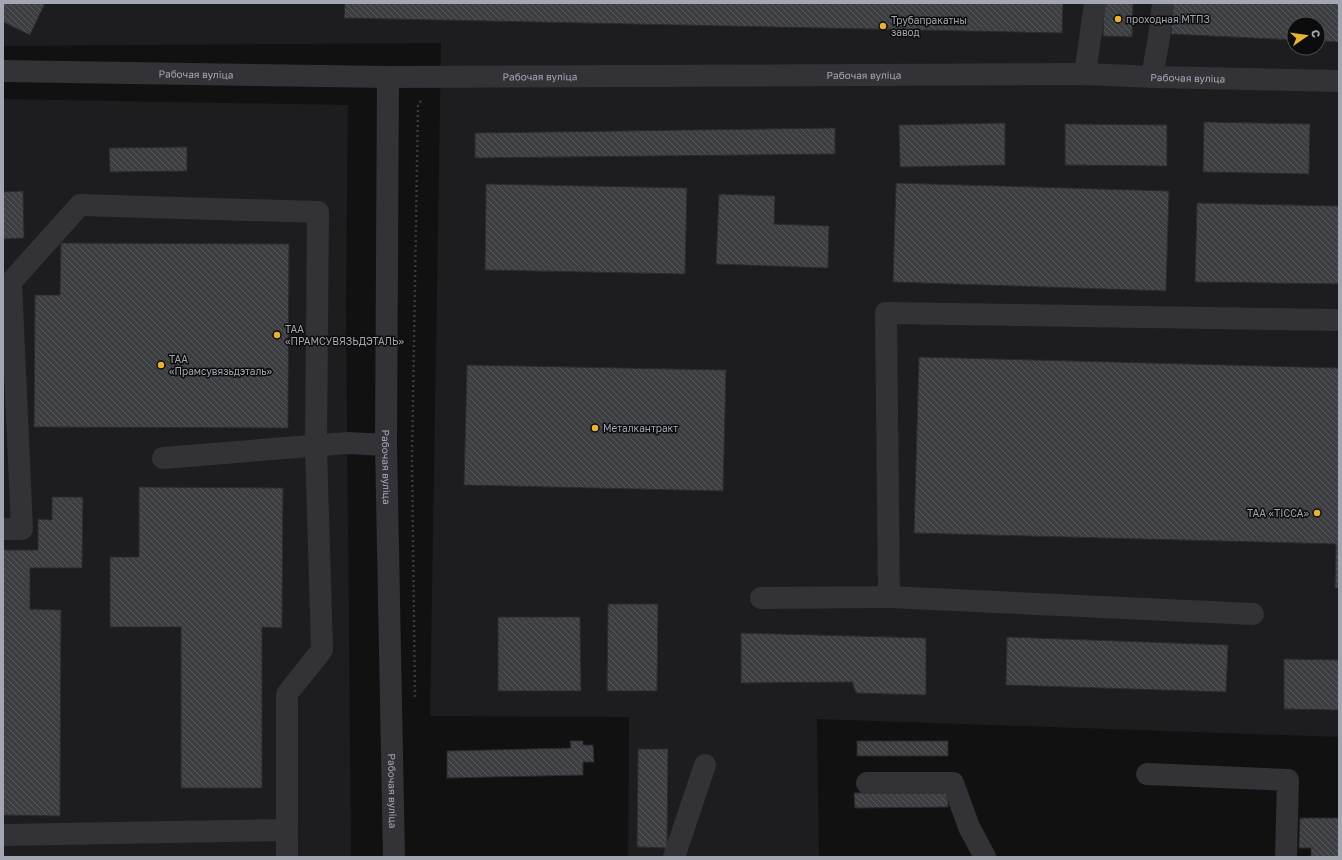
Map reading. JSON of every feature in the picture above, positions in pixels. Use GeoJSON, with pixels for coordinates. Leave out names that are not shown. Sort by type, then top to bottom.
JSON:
{"type":"FeatureCollection","features":[{"type":"Feature","properties":{"kind":"street"},"geometry":{"type":"LineString","coordinates":[[1085,74],[1095,3]]}},
{"type":"Feature","properties":{"kind":"street"},"geometry":{"type":"LineString","coordinates":[[1152,78],[1163,3]]}},
{"type":"Feature","properties":{"kind":"street","name":"Рабочая вуліца"},"geometry":{"type":"LineString","coordinates":[[3,71],[388,77],[1085,74],[1152,78],[1339,81]]}},
{"type":"Feature","properties":{"kind":"street","name":"Рабочая вуліца"},"geometry":{"type":"LineString","coordinates":[[388,77],[386,445],[394,857]]}},
{"type":"Feature","properties":{"kind":"street"},"geometry":{"type":"LineString","coordinates":[[3,529],[22,529],[11,282],[80,205],[318,212],[316,447],[322,650],[287,694],[287,857]]}},
{"type":"Feature","properties":{"kind":"street"},"geometry":{"type":"LineString","coordinates":[[889,597],[886,314],[1339,320]]}},
{"type":"Feature","properties":{"kind":"street"},"geometry":{"type":"LineString","coordinates":[[163,458],[316,447],[347,443],[386,445]]}},
{"type":"Feature","properties":{"kind":"street"},"geometry":{"type":"LineString","coordinates":[[761,598],[889,597],[1253,614]]}},
{"type":"Feature","properties":{"kind":"street"},"geometry":{"type":"LineString","coordinates":[[674,857],[705,765]]}},
{"type":"Feature","properties":{"kind":"street"},"geometry":{"type":"LineString","coordinates":[[1147,774],[1288,780],[1286,857]]}},
{"type":"Feature","properties":{"kind":"street"},"geometry":{"type":"LineString","coordinates":[[867,783],[953,783],[969,827],[985,857]]}},
{"type":"Feature","properties":{"kind":"street"},"geometry":{"type":"LineString","coordinates":[[3,835],[287,830]]}},
{"type":"Feature","properties":{"kind":"path"},"geometry":{"type":"LineString","coordinates":[[415,703],[412,460],[418,106],[424,95]]}},
{"type":"Feature","properties":{"kind":"shaded area"},"geometry":{"type":"Polygon","coordinates":[[[3,3],[1339,3],[1339,737],[817,719],[819,857],[628,857],[629,717],[430,716],[441,43],[3,46],[3,3]]]}},
{"type":"Feature","properties":{"kind":"shaded area"},"geometry":{"type":"Polygon","coordinates":[[[3,99],[348,105],[346,304],[351,857],[3,857],[3,99]]]}},
{"type":"Feature","properties":{"kind":"building"},"geometry":{"type":"Polygon","coordinates":[[[3,3],[45,3],[30,35],[3,22],[3,3]]]}},
{"type":"Feature","properties":{"kind":"building","name":"Трубапракатны завод"},"geometry":{"type":"Polygon","coordinates":[[[345,3],[1063,3],[1062,33],[344,18],[345,3]]]}},
{"type":"Feature","properties":{"kind":"building","name":"проходная МТПЗ"},"geometry":{"type":"Polygon","coordinates":[[[1104,3],[1133,3],[1132,37],[1103,36],[1104,3]]]}},
{"type":"Feature","properties":{"kind":"building"},"geometry":{"type":"Polygon","coordinates":[[[1173,3],[1339,3],[1339,42],[1326,41],[1326,16],[1286,16],[1286,40],[1171,34],[1173,3]]]}},
{"type":"Feature","properties":{"kind":"building"},"geometry":{"type":"Polygon","coordinates":[[[1204,122],[1310,124],[1309,174],[1203,172],[1204,122]]]}},
{"type":"Feature","properties":{"kind":"building"},"geometry":{"type":"Polygon","coordinates":[[[1005,123],[1005,165],[900,167],[899,125],[1005,123]]]}},
{"type":"Feature","properties":{"kind":"building"},"geometry":{"type":"Polygon","coordinates":[[[1065,124],[1167,125],[1167,166],[1065,165],[1065,124]]]}},
{"type":"Feature","properties":{"kind":"building"},"geometry":{"type":"Polygon","coordinates":[[[835,128],[835,154],[475,158],[475,133],[835,128]]]}},
{"type":"Feature","properties":{"kind":"building"},"geometry":{"type":"Polygon","coordinates":[[[187,147],[187,171],[110,172],[109,148],[187,147]]]}},
{"type":"Feature","properties":{"kind":"building"},"geometry":{"type":"Polygon","coordinates":[[[896,183],[1169,191],[1166,291],[893,282],[896,183]]]}},
{"type":"Feature","properties":{"kind":"building"},"geometry":{"type":"Polygon","coordinates":[[[486,184],[687,188],[685,274],[485,270],[486,184]]]}},
{"type":"Feature","properties":{"kind":"building"},"geometry":{"type":"Polygon","coordinates":[[[23,191],[24,238],[3,239],[3,192],[23,191]]]}},
{"type":"Feature","properties":{"kind":"building"},"geometry":{"type":"Polygon","coordinates":[[[719,194],[775,196],[774,224],[829,226],[828,268],[716,264],[719,194]]]}},
{"type":"Feature","properties":{"kind":"building"},"geometry":{"type":"Polygon","coordinates":[[[1197,203],[1339,206],[1339,284],[1195,282],[1197,203]]]}},
{"type":"Feature","properties":{"kind":"building","name":"ТАА «Прамсувязьдэталь»"},"geometry":{"type":"Polygon","coordinates":[[[61,243],[289,244],[288,428],[34,427],[35,295],[60,295],[61,243]]]}},
{"type":"Feature","properties":{"kind":"building"},"geometry":{"type":"Polygon","coordinates":[[[919,357],[1339,368],[1339,588],[1335,588],[1336,544],[914,533],[919,357]]]}},
{"type":"Feature","properties":{"kind":"building","name":"Металкантракт"},"geometry":{"type":"Polygon","coordinates":[[[467,365],[726,370],[723,491],[464,485],[467,365]]]}},
{"type":"Feature","properties":{"kind":"building"},"geometry":{"type":"Polygon","coordinates":[[[139,487],[283,488],[282,628],[262,627],[262,788],[181,788],[181,627],[110,627],[110,557],[139,557],[139,487]]]}},
{"type":"Feature","properties":{"kind":"building"},"geometry":{"type":"Polygon","coordinates":[[[52,497],[83,497],[82,568],[30,568],[30,609],[61,610],[60,816],[3,815],[3,550],[38,550],[38,519],[52,520],[52,497]]]}},
{"type":"Feature","properties":{"kind":"building"},"geometry":{"type":"Polygon","coordinates":[[[608,604],[658,604],[657,691],[607,691],[608,604]]]}},
{"type":"Feature","properties":{"kind":"building"},"geometry":{"type":"Polygon","coordinates":[[[498,617],[580,617],[581,691],[498,691],[498,617]]]}},
{"type":"Feature","properties":{"kind":"building"},"geometry":{"type":"Polygon","coordinates":[[[741,633],[926,638],[926,695],[856,693],[852,682],[741,683],[741,633]]]}},
{"type":"Feature","properties":{"kind":"building"},"geometry":{"type":"Polygon","coordinates":[[[1007,637],[1228,645],[1226,692],[1006,685],[1007,637]]]}},
{"type":"Feature","properties":{"kind":"building"},"geometry":{"type":"Polygon","coordinates":[[[1284,659],[1339,660],[1339,710],[1284,709],[1284,659]]]}},
{"type":"Feature","properties":{"kind":"building"},"geometry":{"type":"Polygon","coordinates":[[[570,741],[583,741],[583,745],[593,745],[594,762],[583,762],[583,775],[447,778],[447,751],[571,748],[570,741]]]}},
{"type":"Feature","properties":{"kind":"building"},"geometry":{"type":"Polygon","coordinates":[[[857,741],[948,741],[948,756],[857,756],[857,741]]]}},
{"type":"Feature","properties":{"kind":"building"},"geometry":{"type":"Polygon","coordinates":[[[638,749],[668,749],[667,848],[637,847],[638,749]]]}},
{"type":"Feature","properties":{"kind":"building"},"geometry":{"type":"Polygon","coordinates":[[[948,792],[948,807],[855,808],[854,793],[948,792]]]}},
{"type":"Feature","properties":{"kind":"building"},"geometry":{"type":"Polygon","coordinates":[[[1300,818],[1339,818],[1339,857],[1311,857],[1311,848],[1299,848],[1300,818]]]}},
{"type":"Feature","properties":{"kind":"place","name":"проходная МТПЗ"},"geometry":{"type":"Point","coordinates":[1118,19]}},
{"type":"Feature","properties":{"kind":"place","name":"Трубапракатны завод"},"geometry":{"type":"Point","coordinates":[883,26]}},
{"type":"Feature","properties":{"kind":"place","name":"ТАА «ПРАМСУВЯЗЬДЭТАЛЬ»"},"geometry":{"type":"Point","coordinates":[277,335]}},
{"type":"Feature","properties":{"kind":"place","name":"ТАА «Прамсувязьдэталь»"},"geometry":{"type":"Point","coordinates":[161,365]}},
{"type":"Feature","properties":{"kind":"place","name":"Металкантракт"},"geometry":{"type":"Point","coordinates":[595,428]}},
{"type":"Feature","properties":{"kind":"place","name":"ТАА «ТIССА»"},"geometry":{"type":"Point","coordinates":[1317,513]}}]}
